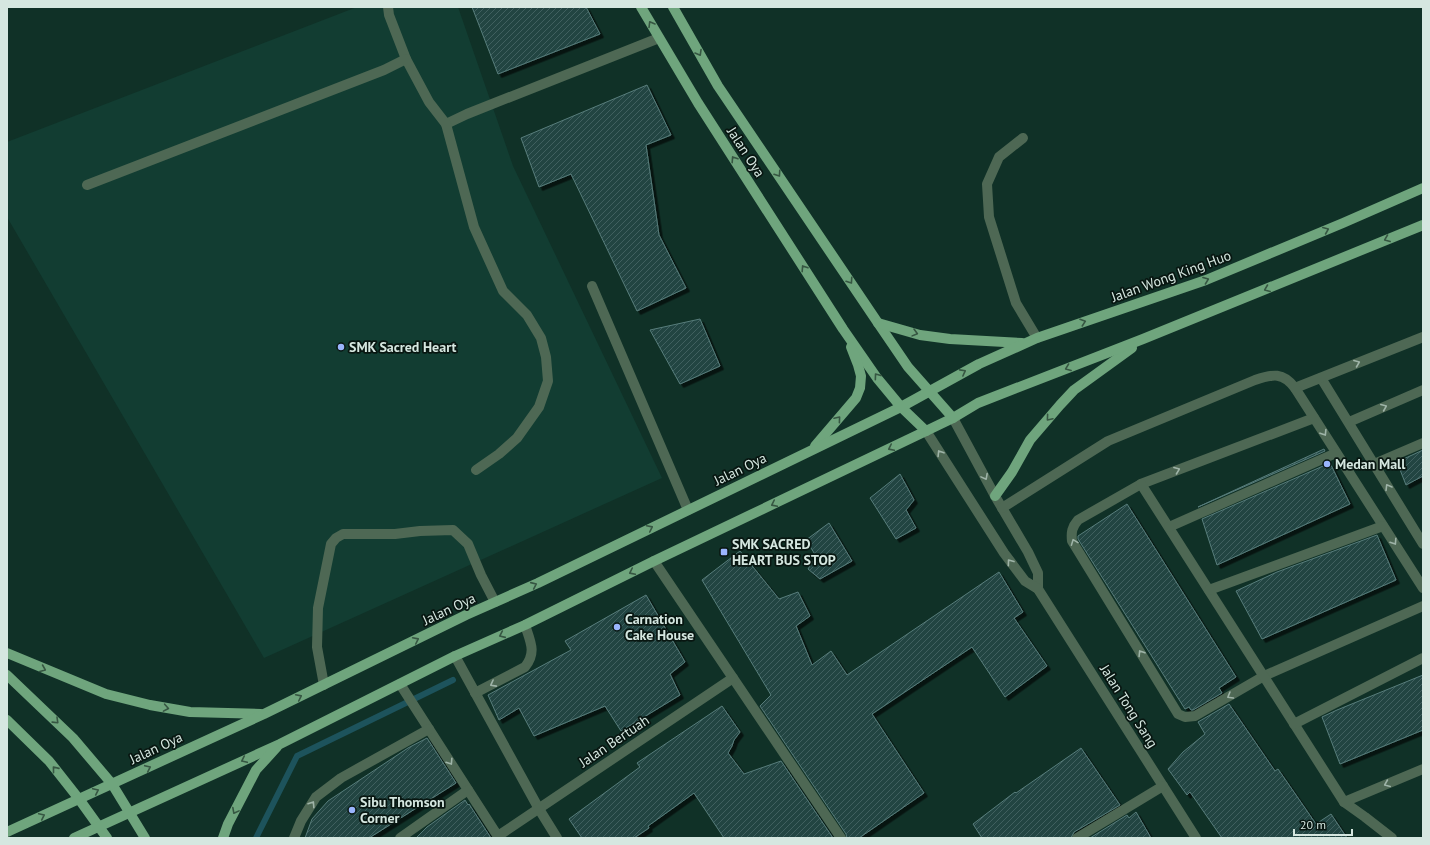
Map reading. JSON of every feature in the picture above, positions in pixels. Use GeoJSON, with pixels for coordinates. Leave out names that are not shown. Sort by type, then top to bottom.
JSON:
{"type":"FeatureCollection","features":[{"type":"Feature","properties":{"kind":"main road","name":"Jalan Oya"},"geometry":{"type":"LineString","coordinates":[[641,7],[698,103],[843,329],[877,378],[901,407],[926,431]]}},
{"type":"Feature","properties":{"kind":"main road","name":"Jalan Oya"},"geometry":{"type":"LineString","coordinates":[[672,7],[718,86],[908,367],[953,418]]}},
{"type":"Feature","properties":{"kind":"main road","name":"Jalan Wong King Huo"},"geometry":{"type":"LineString","coordinates":[[929,391],[980,364],[1037,338],[1206,280],[1423,188]]}},
{"type":"Feature","properties":{"kind":"main road"},"geometry":{"type":"LineString","coordinates":[[74,838],[280,744],[455,656],[525,625],[654,561],[953,418],[978,403],[1143,340],[1423,225]]}},
{"type":"Feature","properties":{"kind":"main road"},"geometry":{"type":"LineString","coordinates":[[878,323],[920,335],[1024,344]]}},
{"type":"Feature","properties":{"kind":"main road"},"geometry":{"type":"LineString","coordinates":[[813,449],[856,398],[860,388],[861,376],[858,365],[843,329]]}},
{"type":"Feature","properties":{"kind":"main road"},"geometry":{"type":"LineString","coordinates":[[995,496],[1012,472],[1030,440],[1074,390],[1143,340]]}},
{"type":"Feature","properties":{"kind":"main road","name":"Jalan Oya"},"geometry":{"type":"LineString","coordinates":[[7,832],[264,714],[466,615],[538,583],[901,407],[929,391]]}},
{"type":"Feature","properties":{"kind":"main road"},"geometry":{"type":"LineString","coordinates":[[7,653],[106,694],[150,705],[190,712],[264,714]]}},
{"type":"Feature","properties":{"kind":"main road"},"geometry":{"type":"LineString","coordinates":[[7,675],[73,738],[112,784],[145,838]]}},
{"type":"Feature","properties":{"kind":"main road"},"geometry":{"type":"LineString","coordinates":[[7,720],[49,761],[80,799],[106,838]]}},
{"type":"Feature","properties":{"kind":"main road"},"geometry":{"type":"LineString","coordinates":[[223,838],[228,824],[256,770],[280,744]]}},
{"type":"Feature","properties":{"kind":"street"},"geometry":{"type":"LineString","coordinates":[[388,7],[389,15],[406,59],[429,102],[446,124],[474,227],[503,290],[527,315],[541,338],[546,357],[548,382],[539,407],[517,438],[499,454],[476,470]]}},
{"type":"Feature","properties":{"kind":"street"},"geometry":{"type":"LineString","coordinates":[[446,124],[467,114],[659,38]]}},
{"type":"Feature","properties":{"kind":"street"},"geometry":{"type":"LineString","coordinates":[[87,185],[384,70],[406,59]]}},
{"type":"Feature","properties":{"kind":"street"},"geometry":{"type":"LineString","coordinates":[[1023,138],[999,157],[987,184],[989,217],[1016,303],[1037,338]]}},
{"type":"Feature","properties":{"kind":"street"},"geometry":{"type":"LineString","coordinates":[[592,286],[688,510]]}},
{"type":"Feature","properties":{"kind":"street"},"geometry":{"type":"LineString","coordinates":[[1295,388],[1422,338]]}},
{"type":"Feature","properties":{"kind":"street"},"geometry":{"type":"LineString","coordinates":[[1002,508],[1108,441],[1255,380],[1272,374],[1279,375],[1291,383],[1295,388],[1423,588]]}},
{"type":"Feature","properties":{"kind":"street"},"geometry":{"type":"LineString","coordinates":[[1321,378],[1423,544]]}},
{"type":"Feature","properties":{"kind":"street"},"geometry":{"type":"LineString","coordinates":[[1348,422],[1423,390]]}},
{"type":"Feature","properties":{"kind":"street","name":"Jalan Tong Sang"},"geometry":{"type":"LineString","coordinates":[[953,418],[995,496],[1028,552],[1038,573],[1038,589]]}},
{"type":"Feature","properties":{"kind":"street"},"geometry":{"type":"LineString","coordinates":[[1314,418],[1141,484],[1078,520],[1072,530],[1072,541],[1178,714],[1185,717],[1195,716],[1264,676],[1423,606]]}},
{"type":"Feature","properties":{"kind":"street","name":"Jalan Tong Sang"},"geometry":{"type":"LineString","coordinates":[[926,431],[1004,553],[1025,580],[1038,589],[1196,838]]}},
{"type":"Feature","properties":{"kind":"street"},"geometry":{"type":"LineString","coordinates":[[1374,464],[1423,443]]}},
{"type":"Feature","properties":{"kind":"street"},"geometry":{"type":"LineString","coordinates":[[1169,526],[1336,453]]}},
{"type":"Feature","properties":{"kind":"street"},"geometry":{"type":"LineString","coordinates":[[1141,484],[1344,802],[1392,838]]}},
{"type":"Feature","properties":{"kind":"street"},"geometry":{"type":"LineString","coordinates":[[1209,590],[1383,526]]}},
{"type":"Feature","properties":{"kind":"street"},"geometry":{"type":"LineString","coordinates":[[324,685],[317,647],[318,608],[331,544],[336,538],[343,534],[395,534],[420,531],[452,530],[468,544],[481,575],[496,602]]}},
{"type":"Feature","properties":{"kind":"street"},"geometry":{"type":"LineString","coordinates":[[654,561],[841,838]]}},
{"type":"Feature","properties":{"kind":"street"},"geometry":{"type":"LineString","coordinates":[[475,693],[525,666],[529,662],[532,655],[532,650],[525,625]]}},
{"type":"Feature","properties":{"kind":"street"},"geometry":{"type":"LineString","coordinates":[[455,656],[538,809],[557,838]]}},
{"type":"Feature","properties":{"kind":"street"},"geometry":{"type":"LineString","coordinates":[[1294,724],[1423,658]]}},
{"type":"Feature","properties":{"kind":"street","name":"Jalan Bertuah"},"geometry":{"type":"LineString","coordinates":[[498,837],[733,678]]}},
{"type":"Feature","properties":{"kind":"street"},"geometry":{"type":"LineString","coordinates":[[400,684],[498,837]]}},
{"type":"Feature","properties":{"kind":"street"},"geometry":{"type":"LineString","coordinates":[[294,838],[301,821],[316,797],[341,778],[429,729]]}},
{"type":"Feature","properties":{"kind":"street"},"geometry":{"type":"LineString","coordinates":[[1344,802],[1423,769]]}},
{"type":"Feature","properties":{"kind":"street"},"geometry":{"type":"LineString","coordinates":[[1077,838],[1163,786]]}},
{"type":"Feature","properties":{"kind":"street"},"geometry":{"type":"LineString","coordinates":[[400,838],[468,790]]}},
{"type":"Feature","properties":{"kind":"shaded area","name":"SMK Sacred Heart"},"geometry":{"type":"Polygon","coordinates":[[[357,7],[458,7],[513,166],[662,478],[264,658],[7,217],[7,142],[357,7]]]}},
{"type":"Feature","properties":{"kind":"building"},"geometry":{"type":"Polygon","coordinates":[[[472,7],[586,7],[600,34],[498,74],[472,7]]]}},
{"type":"Feature","properties":{"kind":"building"},"geometry":{"type":"Polygon","coordinates":[[[647,85],[671,135],[646,145],[659,235],[686,288],[637,311],[571,174],[539,187],[521,138],[647,85]]]}},
{"type":"Feature","properties":{"kind":"building"},"geometry":{"type":"Polygon","coordinates":[[[700,319],[720,366],[680,384],[650,330],[700,319]]]}},
{"type":"Feature","properties":{"kind":"building"},"geometry":{"type":"Polygon","coordinates":[[[1324,449],[1325,451],[1198,507],[1324,449]]]}},
{"type":"Feature","properties":{"kind":"building"},"geometry":{"type":"Polygon","coordinates":[[[1423,450],[1423,476],[1406,485],[1397,462],[1423,450]]]}},
{"type":"Feature","properties":{"kind":"building"},"geometry":{"type":"Polygon","coordinates":[[[1330,463],[1350,504],[1217,565],[1202,519],[1330,463]]]}},
{"type":"Feature","properties":{"kind":"building"},"geometry":{"type":"Polygon","coordinates":[[[900,474],[914,500],[906,510],[916,528],[896,539],[870,498],[900,474]]]}},
{"type":"Feature","properties":{"kind":"building"},"geometry":{"type":"Polygon","coordinates":[[[1127,504],[1236,677],[1219,688],[1222,693],[1193,710],[1189,707],[1185,709],[1078,539],[1078,536],[1127,504]]]}},
{"type":"Feature","properties":{"kind":"building"},"geometry":{"type":"Polygon","coordinates":[[[829,523],[852,561],[820,579],[808,569],[816,556],[806,540],[829,523]]]}},
{"type":"Feature","properties":{"kind":"building"},"geometry":{"type":"Polygon","coordinates":[[[1377,535],[1396,580],[1262,639],[1236,591],[1277,572],[1377,535]]]}},
{"type":"Feature","properties":{"kind":"building"},"geometry":{"type":"Polygon","coordinates":[[[740,551],[779,599],[798,592],[810,616],[796,626],[812,665],[831,651],[847,675],[999,572],[1023,612],[1014,618],[1047,666],[1005,697],[972,647],[872,714],[924,793],[859,838],[847,838],[846,834],[760,706],[771,695],[702,580],[740,551]]]}},
{"type":"Feature","properties":{"kind":"building"},"geometry":{"type":"Polygon","coordinates":[[[646,595],[685,662],[670,674],[680,695],[621,731],[605,706],[534,736],[519,708],[499,720],[488,695],[571,650],[565,641],[646,595]]]}},
{"type":"Feature","properties":{"kind":"building"},"geometry":{"type":"Polygon","coordinates":[[[1423,675],[1423,730],[1340,764],[1322,717],[1423,675]]]}},
{"type":"Feature","properties":{"kind":"building"},"geometry":{"type":"Polygon","coordinates":[[[1229,704],[1275,771],[1278,769],[1316,824],[1331,814],[1347,838],[1222,838],[1190,792],[1187,795],[1168,769],[1183,752],[1205,734],[1198,722],[1229,704]]]}},
{"type":"Feature","properties":{"kind":"building"},"geometry":{"type":"Polygon","coordinates":[[[722,706],[740,732],[734,740],[728,753],[744,774],[781,761],[833,838],[724,838],[694,793],[634,838],[582,838],[569,819],[640,767],[637,763],[722,706]]]}},
{"type":"Feature","properties":{"kind":"building"},"geometry":{"type":"Polygon","coordinates":[[[427,738],[456,783],[369,838],[305,838],[312,819],[328,801],[408,748],[427,738]]]}},
{"type":"Feature","properties":{"kind":"building"},"geometry":{"type":"Polygon","coordinates":[[[1081,748],[1120,805],[1074,832],[1071,838],[982,838],[973,824],[1015,792],[1016,793],[1081,748]]]}},
{"type":"Feature","properties":{"kind":"building"},"geometry":{"type":"Polygon","coordinates":[[[465,800],[491,838],[416,838],[427,827],[465,800]]]}},
{"type":"Feature","properties":{"kind":"building"},"geometry":{"type":"Polygon","coordinates":[[[1136,812],[1151,838],[1090,838],[1127,815],[1129,818],[1136,812]]]}},
{"type":"Feature","properties":{"kind":"waterway"},"geometry":{"type":"LineString","coordinates":[[256,838],[297,756],[453,680]]}},
{"type":"Feature","properties":{"kind":"place","name":"SMK Sacred Heart"},"geometry":{"type":"Point","coordinates":[341,347]}},
{"type":"Feature","properties":{"kind":"place","name":"Medan Mall"},"geometry":{"type":"Point","coordinates":[1327,464]}},
{"type":"Feature","properties":{"kind":"place","name":"SMK SACRED HEART BUS STOP"},"geometry":{"type":"Point","coordinates":[724,552]}},
{"type":"Feature","properties":{"kind":"place","name":"Carnation Cake House"},"geometry":{"type":"Point","coordinates":[617,627]}},
{"type":"Feature","properties":{"kind":"place","name":"Sibu Thomson Corner"},"geometry":{"type":"Point","coordinates":[352,810]}}]}
